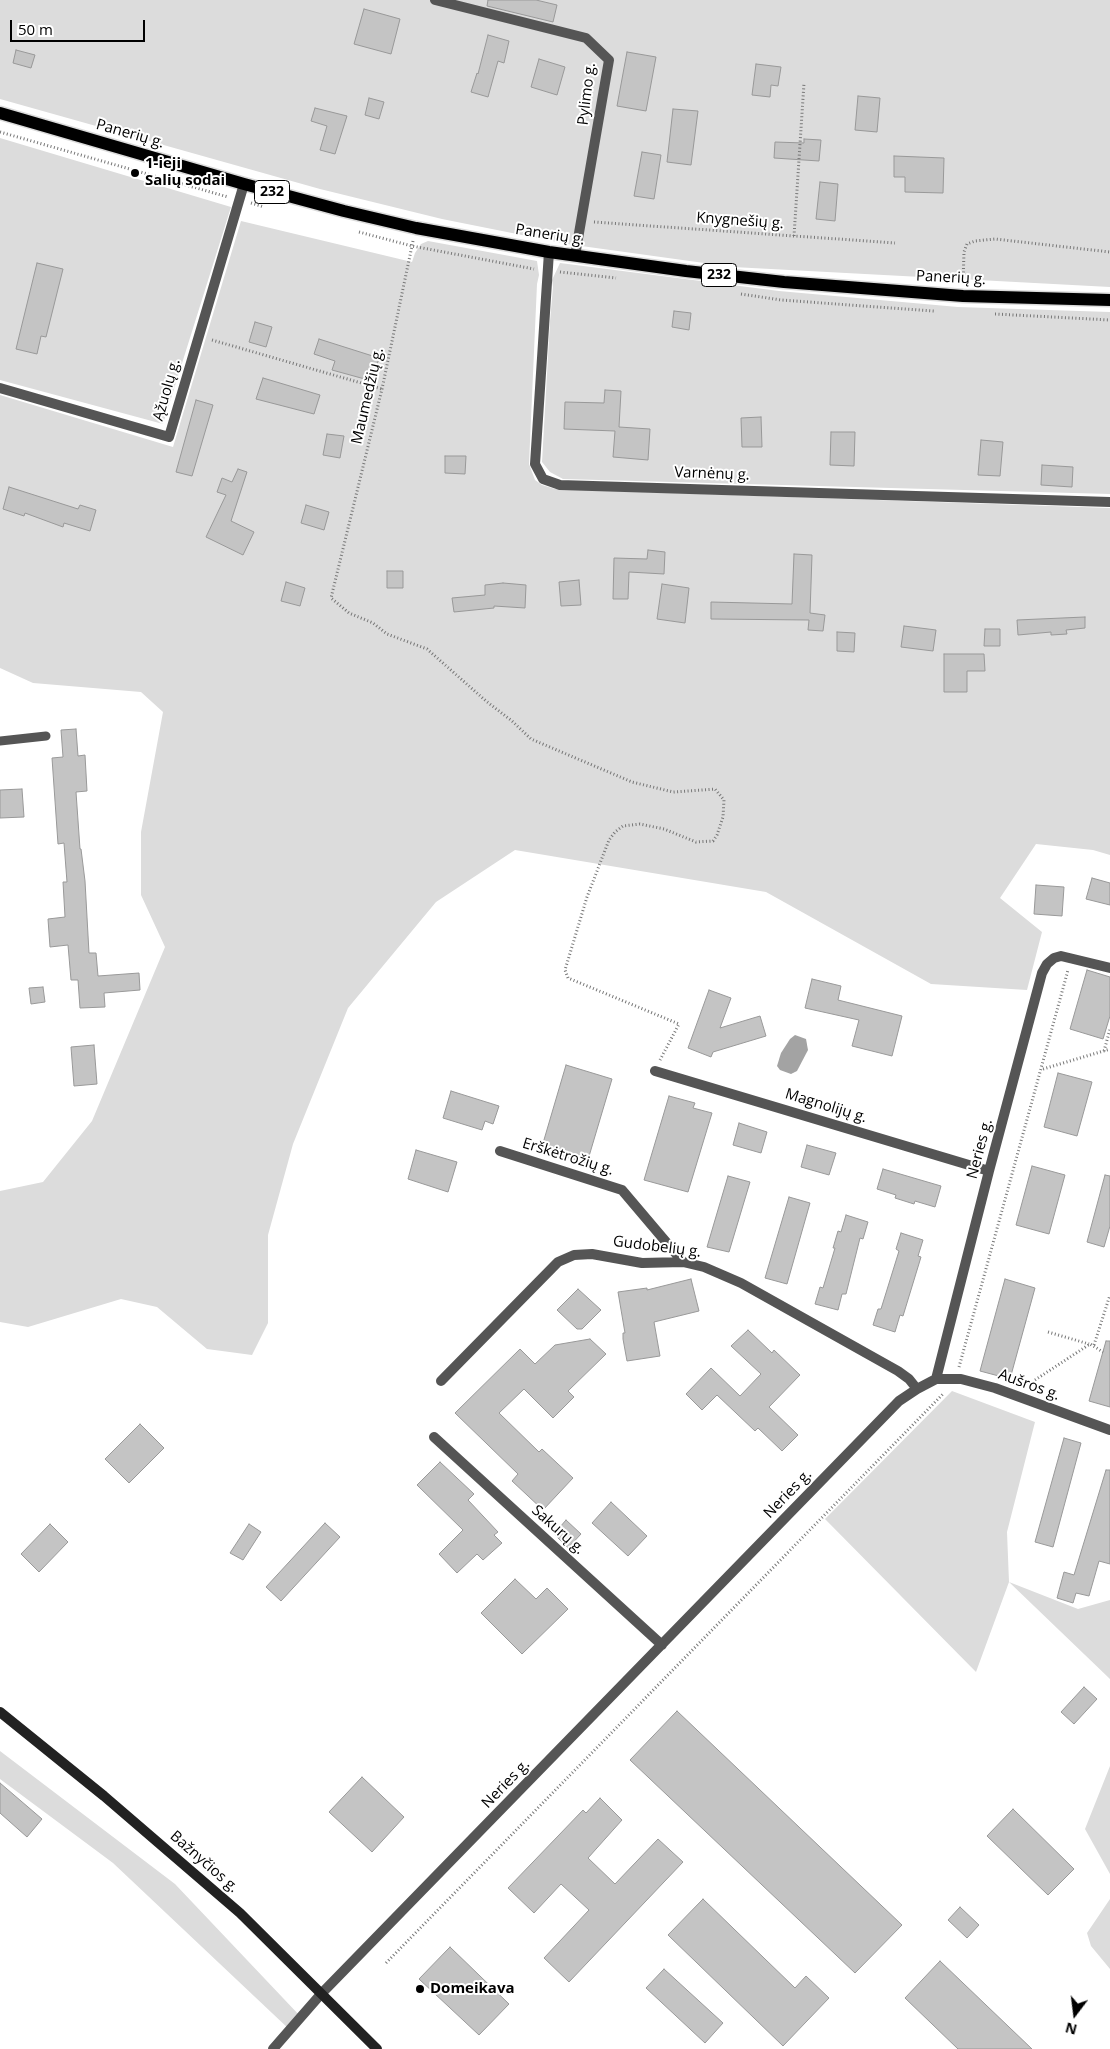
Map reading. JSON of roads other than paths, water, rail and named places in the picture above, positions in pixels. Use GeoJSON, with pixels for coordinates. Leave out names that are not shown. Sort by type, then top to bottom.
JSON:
{"type":"FeatureCollection","features":[{"type":"Feature","properties":{"kind":"main road","name":"Panerių g."},"geometry":{"type":"LineString","coordinates":[[0,113],[344,211],[416,228],[548,252],[686,272],[774,281],[963,296],[1110,300]]}},
{"type":"Feature","properties":{"kind":"main road","name":"Bažnyčios g."},"geometry":{"type":"LineString","coordinates":[[0,1712],[90,1784],[218,1894],[377,2049]]}},
{"type":"Feature","properties":{"kind":"street","name":"Pylimo g."},"geometry":{"type":"LineString","coordinates":[[435,0],[586,38],[609,60],[575,256]]}},
{"type":"Feature","properties":{"kind":"street","name":"Ąžuolų g."},"geometry":{"type":"LineString","coordinates":[[0,388],[169,437],[244,184]]}},
{"type":"Feature","properties":{"kind":"street","name":"Varnėnų g."},"geometry":{"type":"LineString","coordinates":[[548,252],[535,464],[543,478],[560,485],[1110,502]]}},
{"type":"Feature","properties":{"kind":"street","name":"Neries g."},"geometry":{"type":"LineString","coordinates":[[273,2049],[322,1994],[899,1401],[936,1379],[1042,973],[1047,964],[1054,958],[1061,956],[1072,957],[1110,968]]}},
{"type":"Feature","properties":{"kind":"street","name":"Magnolijų g."},"geometry":{"type":"LineString","coordinates":[[654,1071],[989,1171]]}},
{"type":"Feature","properties":{"kind":"street","name":"Erškėtrožių g."},"geometry":{"type":"LineString","coordinates":[[500,1152],[622,1190],[683,1262]]}},
{"type":"Feature","properties":{"kind":"street","name":"Gudobelių g."},"geometry":{"type":"LineString","coordinates":[[441,1381],[558,1262],[574,1255],[592,1254],[642,1263],[683,1262],[704,1267],[741,1283],[898,1372],[909,1379],[917,1389]]}},
{"type":"Feature","properties":{"kind":"street","name":"Aušros g."},"geometry":{"type":"LineString","coordinates":[[936,1379],[954,1378],[995,1388],[1110,1430]]}},
{"type":"Feature","properties":{"kind":"street","name":"Sakurų g."},"geometry":{"type":"LineString","coordinates":[[434,1437],[662,1645]]}},
{"type":"Feature","properties":{"kind":"lane"},"geometry":{"type":"LineString","coordinates":[[0,741],[46,736]]}},
{"type":"Feature","properties":{"kind":"place","name":"1-ieji Salių sodai"},"geometry":{"type":"Point","coordinates":[135,173]}},
{"type":"Feature","properties":{"kind":"place","name":"Domeikava"},"geometry":{"type":"Point","coordinates":[420,1989]}}]}
